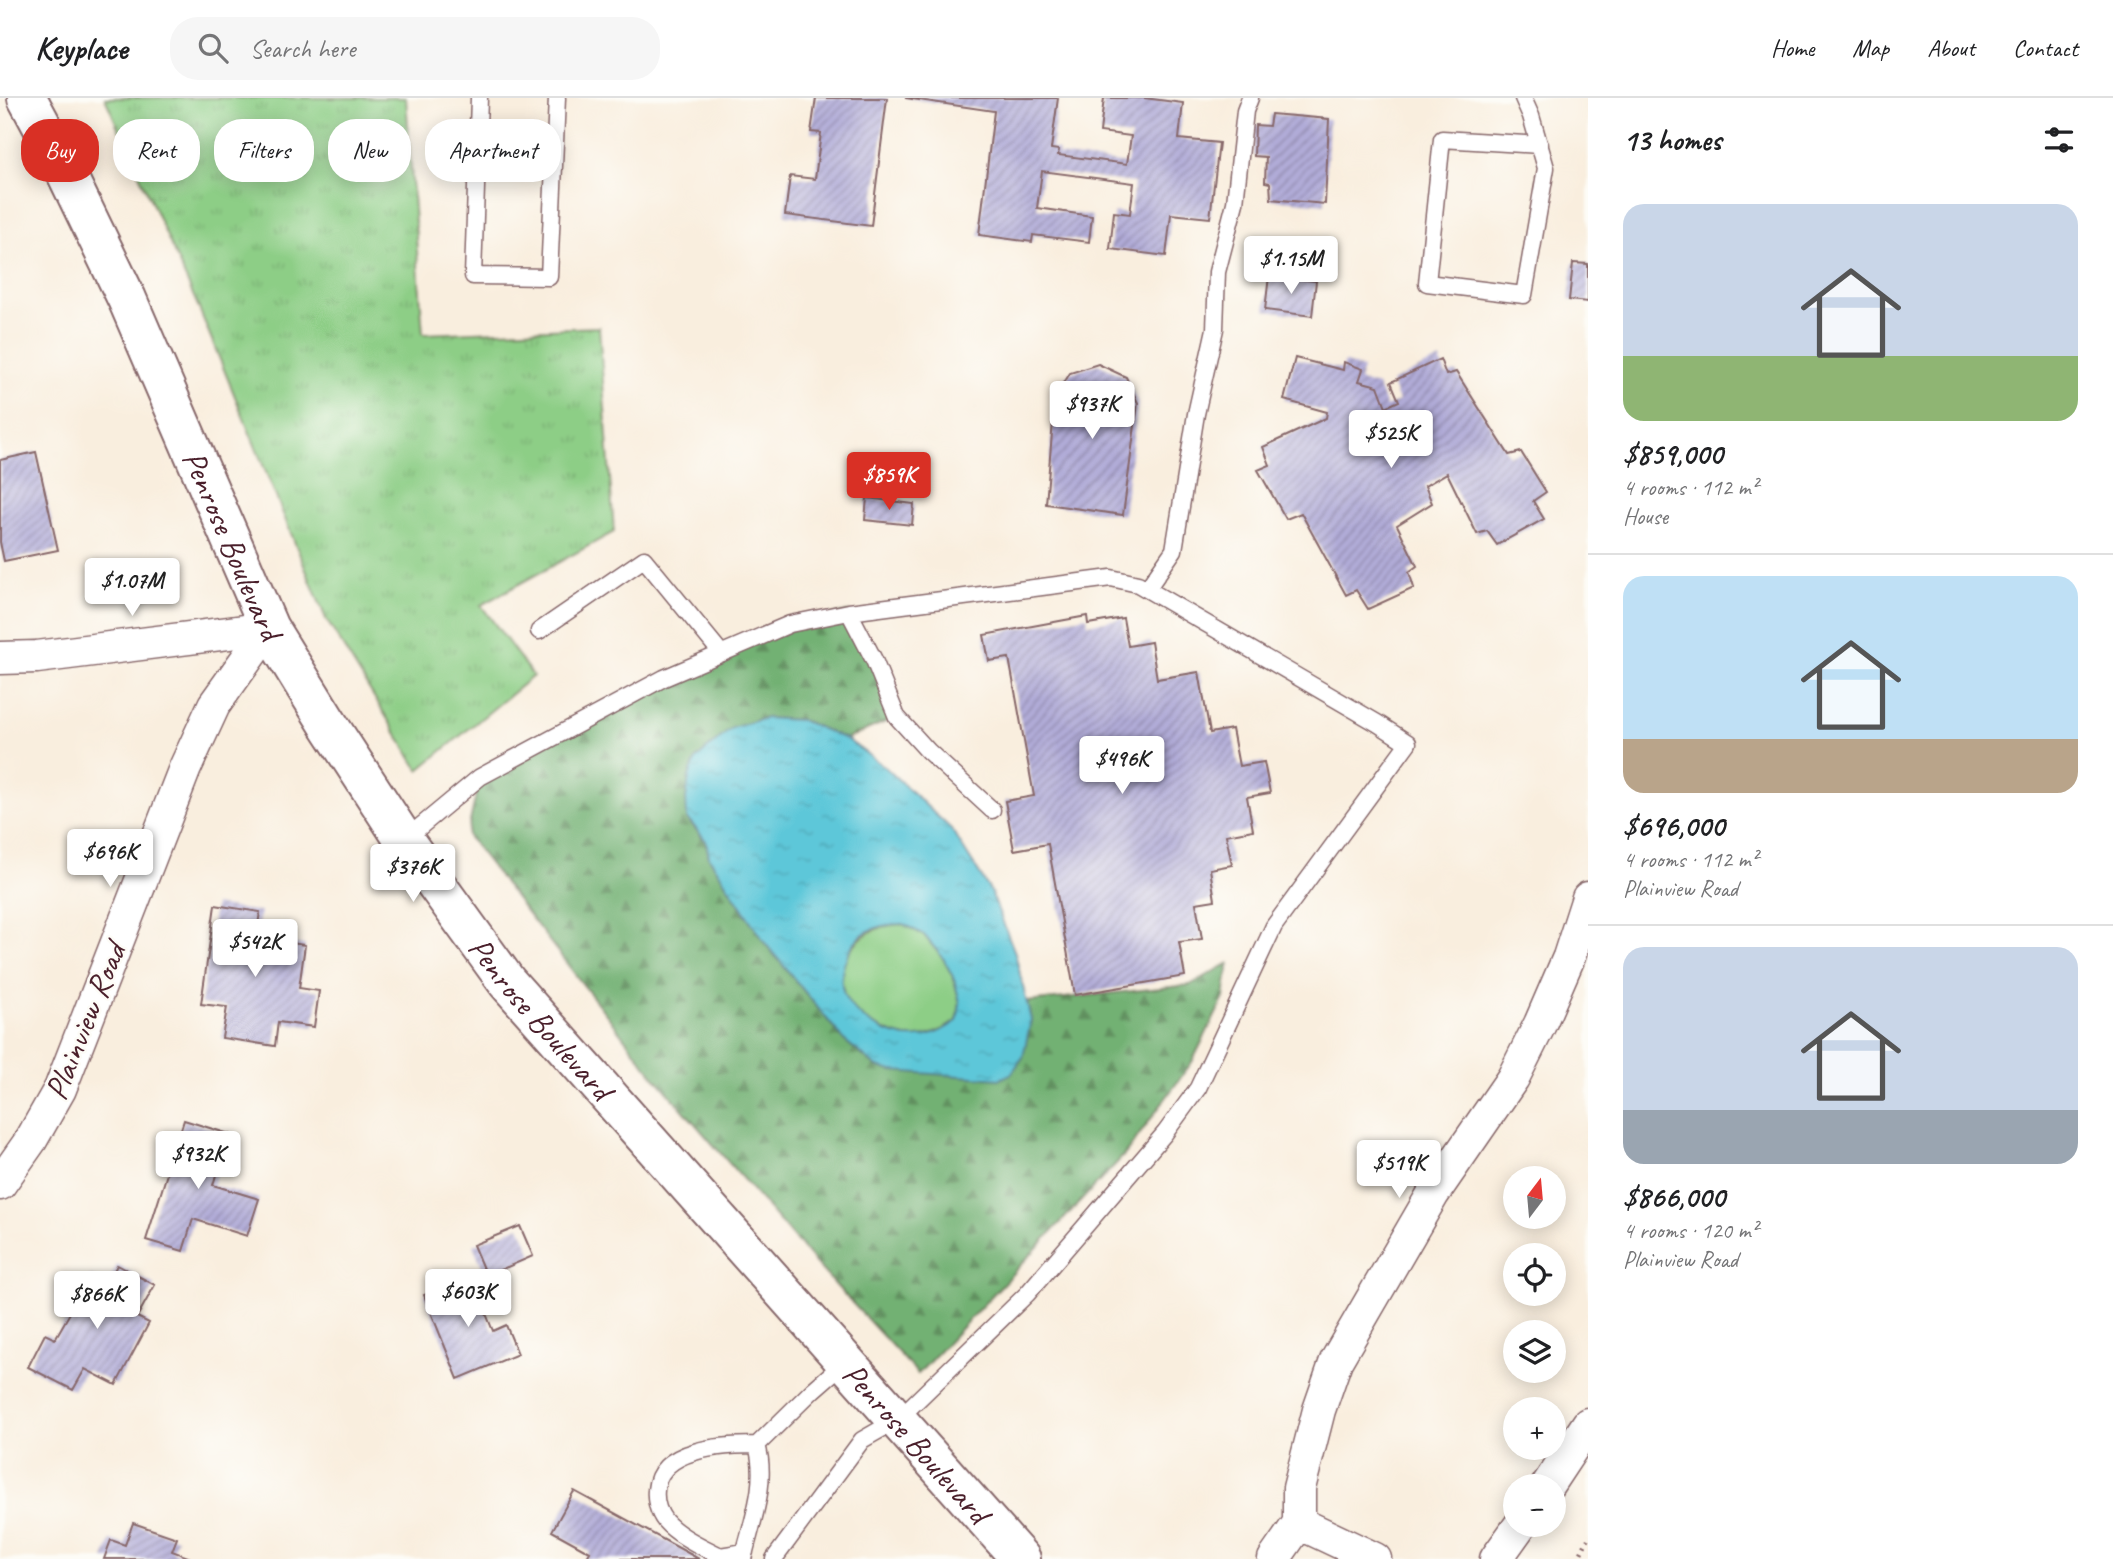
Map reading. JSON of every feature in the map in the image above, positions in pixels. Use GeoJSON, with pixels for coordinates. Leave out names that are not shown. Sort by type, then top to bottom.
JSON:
{"type":"FeatureCollection","features":[{"type":"Feature","properties":{"kind":"street","name":"Penrose Boulevard"},"geometry":{"type":"LineString","coordinates":[[27,98],[127,299],[269,628],[404,840],[507,982],[1021,1559]]}},
{"type":"Feature","properties":{"kind":"street"},"geometry":{"type":"LineString","coordinates":[[0,659],[37,657],[269,628]]}},
{"type":"Feature","properties":{"kind":"street","name":"Plainview Road"},"geometry":{"type":"LineString","coordinates":[[0,1184],[31,1140],[60,1089],[185,768],[214,705],[269,628]]}},
{"type":"Feature","properties":{"kind":"street"},"geometry":{"type":"LineString","coordinates":[[1274,1559],[1299,1523],[1299,1488],[1319,1410],[1336,1361],[1433,1194],[1513,1078],[1569,957],[1588,898]]}},
{"type":"Feature","properties":{"kind":"street"},"geometry":{"type":"LineString","coordinates":[[1555,1474],[1588,1424]]}},
{"type":"Feature","properties":{"kind":"street"},"geometry":{"type":"LineString","coordinates":[[1299,1523],[1375,1559]]}},
{"type":"Feature","properties":{"kind":"street"},"geometry":{"type":"LineString","coordinates":[[1496,1559],[1512,1537]]}},
{"type":"Feature","properties":{"kind":"lane"},"geometry":{"type":"LineString","coordinates":[[479,98],[473,276],[549,278],[557,98]]}},
{"type":"Feature","properties":{"kind":"lane"},"geometry":{"type":"LineString","coordinates":[[1147,589],[1174,550],[1196,414],[1216,329],[1217,272],[1235,203],[1245,111],[1250,98]]}},
{"type":"Feature","properties":{"kind":"lane"},"geometry":{"type":"LineString","coordinates":[[1523,98],[1539,145],[1546,168],[1524,295],[1427,283],[1442,139],[1539,145]]}},
{"type":"Feature","properties":{"kind":"lane"},"geometry":{"type":"LineString","coordinates":[[539,631],[644,559],[721,653]]}},
{"type":"Feature","properties":{"kind":"lane"},"geometry":{"type":"LineString","coordinates":[[404,840],[480,777],[664,678],[790,624],[849,612],[1111,578],[1138,584],[1147,589],[1408,743],[1274,926],[1198,1088],[1165,1133],[1027,1294],[897,1420],[862,1440],[775,1559]]}},
{"type":"Feature","properties":{"kind":"lane"},"geometry":{"type":"LineString","coordinates":[[849,612],[874,660],[897,717],[928,751],[992,810]]}},
{"type":"Feature","properties":{"kind":"lane"},"geometry":{"type":"LineString","coordinates":[[757,1445],[761,1458],[761,1484],[744,1555],[720,1556],[665,1521],[659,1511],[656,1489],[657,1480],[669,1465],[686,1455],[714,1446],[757,1445],[845,1362]]}},
{"type":"Feature","properties":{"kind":"path"},"geometry":{"type":"LineString","coordinates":[[1578,1559],[1588,1539]]}},
{"type":"Feature","properties":{"kind":"green space"},"geometry":{"type":"Polygon","coordinates":[[[105,98],[406,98],[408,119],[328,119],[328,182],[411,182],[411,167],[423,334],[599,327],[614,532],[481,605],[533,676],[419,770],[326,619],[198,306],[143,182],[200,182],[200,119],[114,119],[105,98]]]}},
{"type":"Feature","properties":{"kind":"green space"},"geometry":{"type":"Polygon","coordinates":[[[849,612],[897,717],[846,739],[801,720],[765,718],[733,728],[696,759],[687,819],[706,841],[709,857],[764,942],[844,1040],[877,1067],[1031,1021],[1027,1002],[1190,985],[1229,963],[1224,998],[1192,1062],[1126,1153],[918,1374],[818,1266],[654,1076],[467,835],[480,777],[790,624],[849,612]]]}},
{"type":"Feature","properties":{"kind":"green space"},"geometry":{"type":"Polygon","coordinates":[[[903,924],[924,935],[943,958],[954,979],[960,1003],[957,1021],[933,1034],[917,1038],[896,1035],[873,1025],[853,1009],[846,1001],[843,991],[844,964],[856,943],[877,929],[903,924]]]}},
{"type":"Feature","properties":{"kind":"water"},"geometry":{"type":"Polygon","coordinates":[[[765,718],[801,720],[846,739],[885,767],[951,829],[991,892],[1015,953],[1031,1020],[1023,1057],[1011,1074],[1000,1079],[892,1071],[877,1067],[844,1040],[764,942],[709,857],[706,841],[687,818],[689,776],[696,759],[732,728],[765,718]],[[903,924],[876,928],[857,940],[845,962],[842,987],[849,1003],[875,1026],[897,1035],[929,1035],[957,1021],[960,1003],[954,979],[943,958],[924,935],[903,924]]]}},
{"type":"Feature","properties":{"kind":"building"},"geometry":{"type":"Polygon","coordinates":[[[816,98],[887,98],[871,226],[785,215],[790,176],[815,179],[821,133],[811,132],[816,98]]]}},
{"type":"Feature","properties":{"kind":"building"},"geometry":{"type":"Polygon","coordinates":[[[905,98],[1058,98],[1051,149],[1059,150],[1058,155],[1127,164],[1131,136],[1100,132],[1104,98],[1144,98],[1183,103],[1179,139],[1219,143],[1210,218],[1171,214],[1166,256],[1110,249],[1114,212],[1130,214],[1134,183],[1042,171],[1037,208],[1092,216],[1089,242],[1033,235],[1032,242],[979,235],[994,111],[905,98]]]}},
{"type":"Feature","properties":{"kind":"building"},"geometry":{"type":"Polygon","coordinates":[[[1271,114],[1329,119],[1325,204],[1271,199],[1270,183],[1265,182],[1266,157],[1254,156],[1255,125],[1269,126],[1271,114]]]}},
{"type":"Feature","properties":{"kind":"building"},"geometry":{"type":"Polygon","coordinates":[[[1573,263],[1588,264],[1588,302],[1569,300],[1573,263]]]}},
{"type":"Feature","properties":{"kind":"building"},"geometry":{"type":"Polygon","coordinates":[[[1269,276],[1316,281],[1312,316],[1265,310],[1269,276]]]}},
{"type":"Feature","properties":{"kind":"building"},"geometry":{"type":"Polygon","coordinates":[[[1295,358],[1343,370],[1344,362],[1363,369],[1359,381],[1378,386],[1386,407],[1399,401],[1391,382],[1440,359],[1446,375],[1456,372],[1509,455],[1521,452],[1546,492],[1533,501],[1544,519],[1497,545],[1487,531],[1477,534],[1447,473],[1425,486],[1432,503],[1397,525],[1417,566],[1409,572],[1414,588],[1368,609],[1356,590],[1346,595],[1301,513],[1286,519],[1258,470],[1270,465],[1263,447],[1326,418],[1327,412],[1284,400],[1295,358]]]}},
{"type":"Feature","properties":{"kind":"building"},"geometry":{"type":"Polygon","coordinates":[[[1098,364],[1126,377],[1138,403],[1123,515],[1046,504],[1055,398],[1070,373],[1098,364]]]}},
{"type":"Feature","properties":{"kind":"building"},"geometry":{"type":"Polygon","coordinates":[[[36,452],[58,550],[4,561],[0,542],[0,460],[36,452]]]}},
{"type":"Feature","properties":{"kind":"building"},"geometry":{"type":"Polygon","coordinates":[[[867,498],[914,504],[912,525],[865,520],[867,498]]]}},
{"type":"Feature","properties":{"kind":"building"},"geometry":{"type":"Polygon","coordinates":[[[1087,616],[1088,624],[1123,618],[1128,646],[1151,642],[1157,679],[1199,672],[1210,733],[1232,729],[1239,766],[1264,762],[1270,793],[1247,797],[1253,830],[1226,835],[1232,865],[1210,869],[1215,900],[1196,903],[1202,939],[1179,942],[1185,976],[1075,995],[1048,844],[1014,850],[1005,801],[1034,796],[1009,658],[989,661],[984,635],[1087,616]]]}},
{"type":"Feature","properties":{"kind":"building"},"geometry":{"type":"Polygon","coordinates":[[[215,905],[260,912],[256,938],[305,945],[299,988],[319,991],[314,1027],[278,1022],[275,1046],[222,1038],[227,1007],[201,1004],[215,905]]]}},
{"type":"Feature","properties":{"kind":"building"},"geometry":{"type":"Polygon","coordinates":[[[184,1120],[229,1134],[213,1185],[259,1199],[247,1236],[193,1219],[183,1251],[146,1240],[184,1120]]]}},
{"type":"Feature","properties":{"kind":"building"},"geometry":{"type":"Polygon","coordinates":[[[520,1226],[533,1256],[486,1276],[473,1245],[520,1226]]]}},
{"type":"Feature","properties":{"kind":"building"},"geometry":{"type":"Polygon","coordinates":[[[117,1265],[155,1285],[137,1317],[149,1323],[116,1385],[85,1369],[73,1390],[28,1367],[45,1334],[55,1339],[91,1276],[107,1284],[117,1265]]]}},
{"type":"Feature","properties":{"kind":"building"},"geometry":{"type":"Polygon","coordinates":[[[471,1276],[493,1331],[506,1325],[518,1354],[458,1379],[424,1295],[471,1276]]]}},
{"type":"Feature","properties":{"kind":"building"},"geometry":{"type":"Polygon","coordinates":[[[574,1491],[699,1559],[586,1559],[590,1552],[552,1531],[574,1491]]]}},
{"type":"Feature","properties":{"kind":"building"},"geometry":{"type":"Polygon","coordinates":[[[133,1523],[177,1538],[172,1551],[193,1559],[104,1559],[111,1540],[125,1545],[133,1523]]]}}]}
